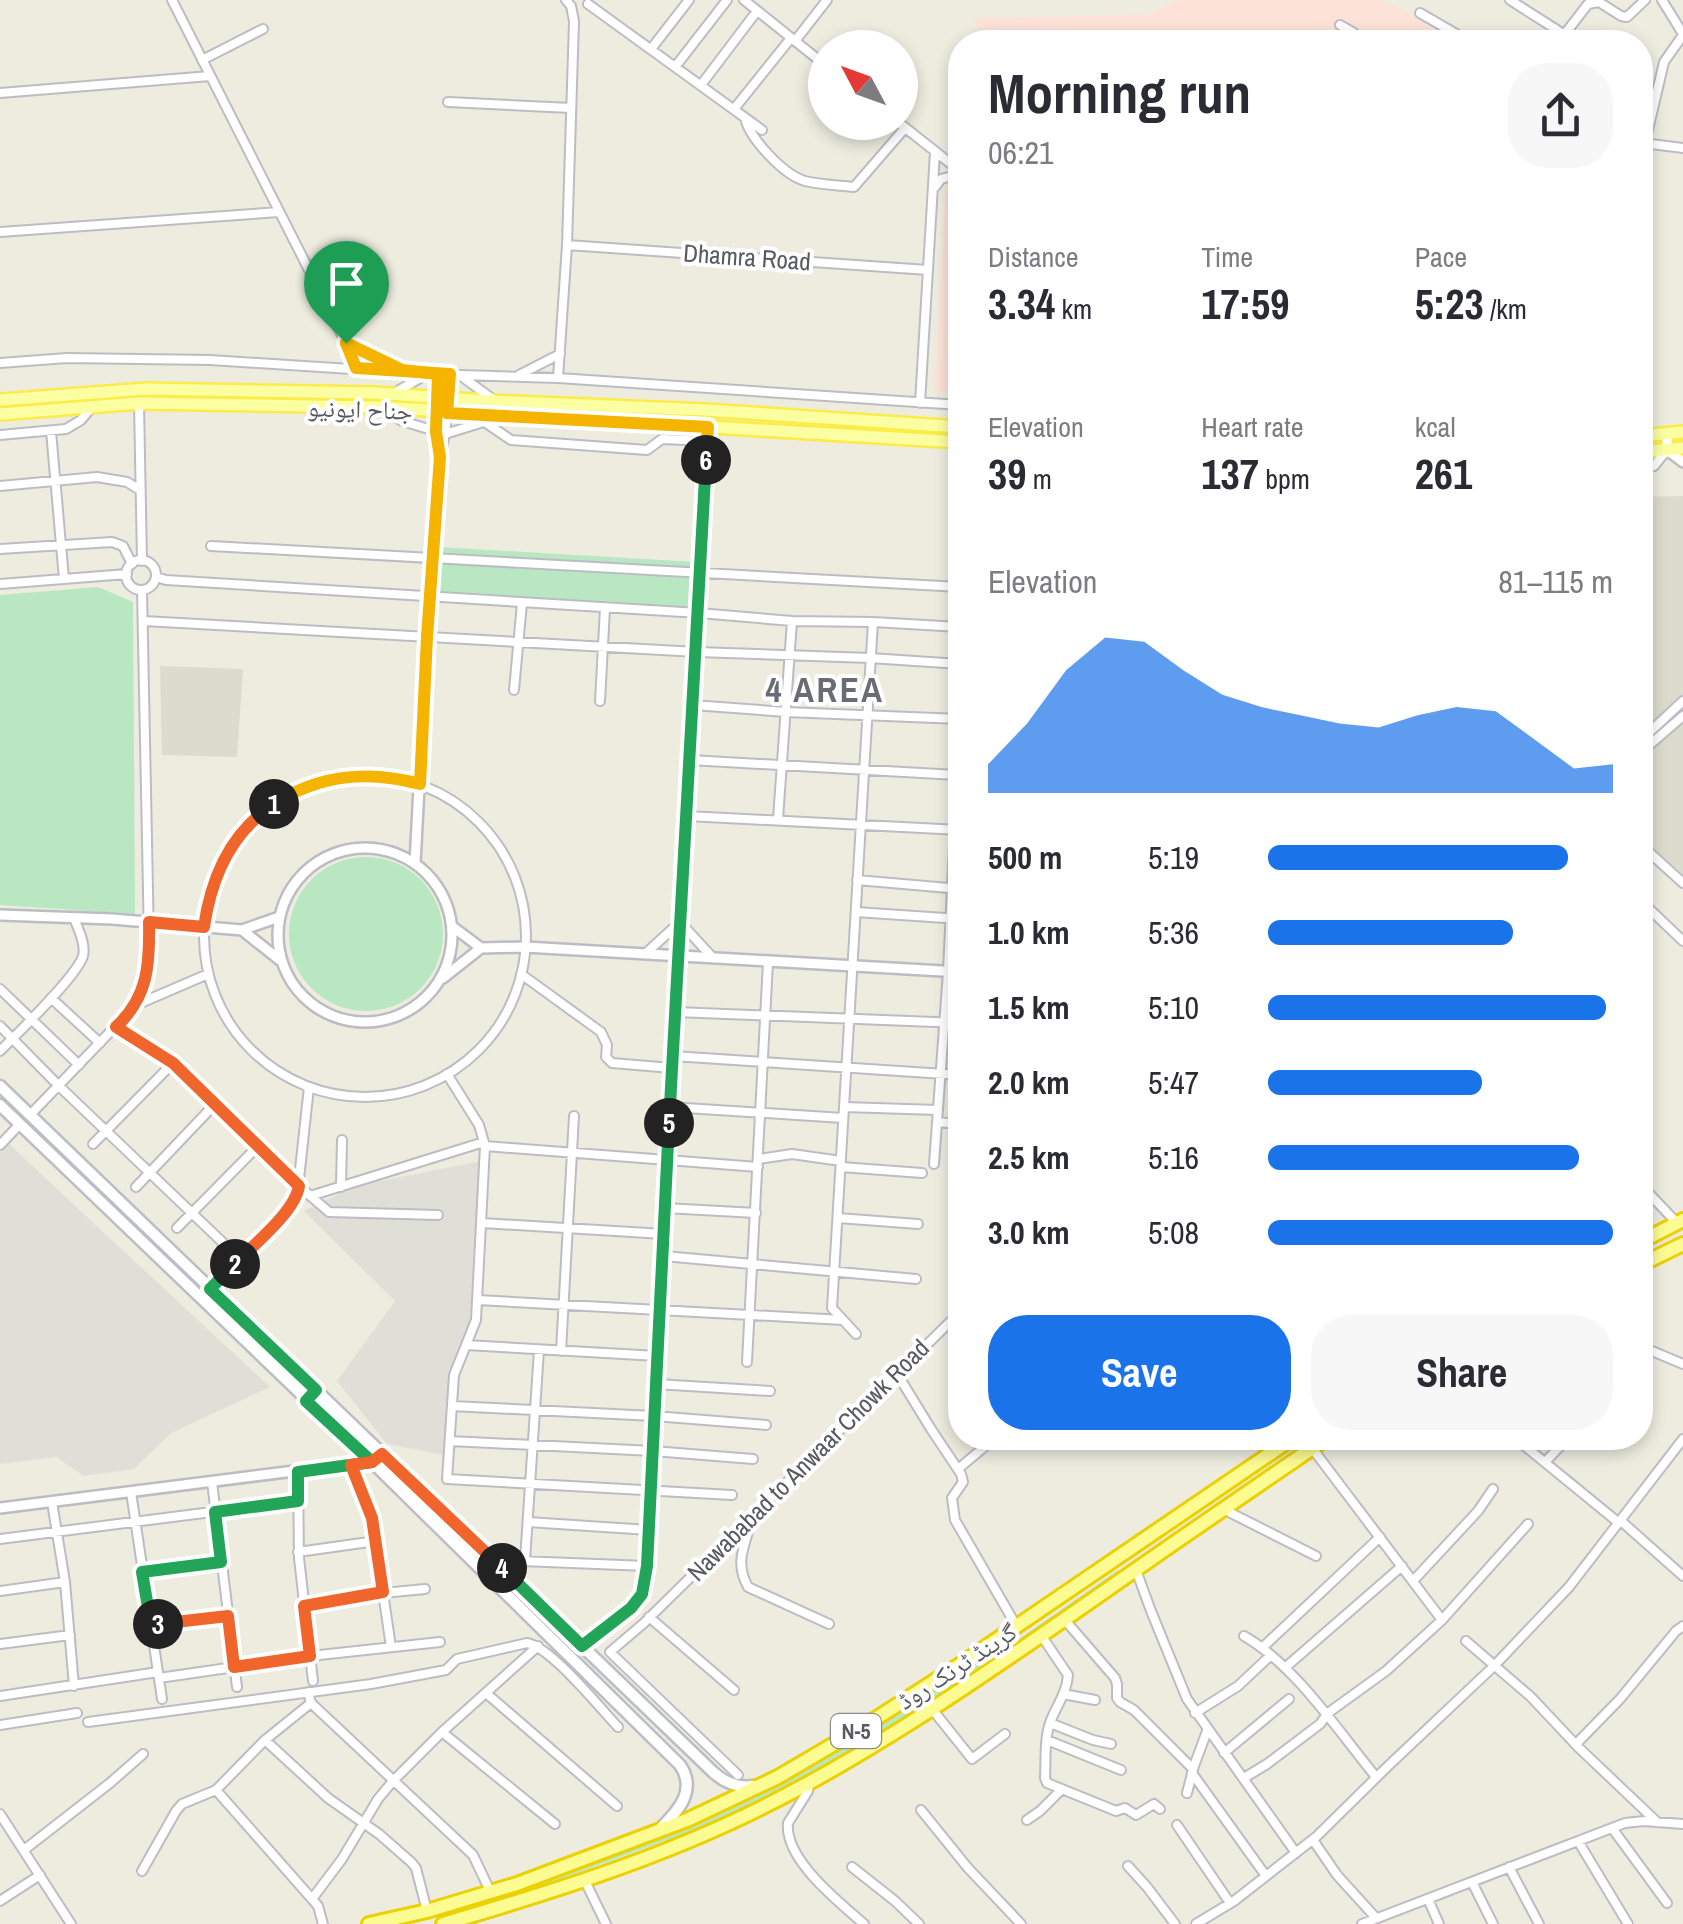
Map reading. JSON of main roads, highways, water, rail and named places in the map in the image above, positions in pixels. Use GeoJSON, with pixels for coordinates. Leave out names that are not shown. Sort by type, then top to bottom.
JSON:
{"type":"FeatureCollection","features":[{"type":"Feature","properties":{"kind":"highway"},"geometry":{"type":"LineString","coordinates":[[1653,1236],[1680,1222]]}},
{"type":"Feature","properties":{"kind":"highway"},"geometry":{"type":"LineString","coordinates":[[1653,1258],[1683,1244]]}},
{"type":"Feature","properties":{"kind":"highway","name":"گرینڈ ٹرنک روڈ"},"geometry":{"type":"LineString","coordinates":[[369,1924],[517,1884],[657,1832],[765,1784],[858,1730],[1017,1626],[1275,1450]]}},
{"type":"Feature","properties":{"kind":"highway","name":"گرینڈ ٹرنک روڈ"},"geometry":{"type":"LineString","coordinates":[[443,1924],[584,1880],[711,1832],[809,1783],[932,1709],[1309,1450]]}},
{"type":"Feature","properties":{"kind":"highway"},"geometry":{"type":"LineString","coordinates":[[1125,1553],[1136,1570]]}},
{"type":"Feature","properties":{"kind":"highway"},"geometry":{"type":"LineString","coordinates":[[517,1884],[521,1901]]}},
{"type":"Feature","properties":{"kind":"main road","name":"جناح ایونیو"},"geometry":{"type":"LineString","coordinates":[[0,400],[146,389],[392,394],[948,426]]}},
{"type":"Feature","properties":{"kind":"main road","name":"جناح ایونیو"},"geometry":{"type":"LineString","coordinates":[[0,414],[139,403],[377,408],[948,441]]}},
{"type":"Feature","properties":{"kind":"main road"},"geometry":{"type":"LineString","coordinates":[[1653,435],[1683,432]]}},
{"type":"Feature","properties":{"kind":"main road"},"geometry":{"type":"LineString","coordinates":[[1653,451],[1683,448]]}},
{"type":"Feature","properties":{"kind":"main road"},"geometry":{"type":"LineString","coordinates":[[0,1086],[720,1778],[743,1787],[765,1784]]}},
{"type":"Feature","properties":{"kind":"main road"},"geometry":{"type":"LineString","coordinates":[[0,1105],[372,1462],[686,1773],[684,1802],[657,1832]]}},
{"type":"Feature","properties":{"kind":"main road"},"geometry":{"type":"LineString","coordinates":[[86,1188],[95,1177]]}},
{"type":"Feature","properties":{"kind":"main road"},"geometry":{"type":"LineString","coordinates":[[306,1401],[316,1390]]}},
{"type":"Feature","properties":{"kind":"main road"},"geometry":{"type":"LineString","coordinates":[[539,1625],[548,1613]]}},
{"type":"Feature","properties":{"kind":"district","name":"4 AREA"},"geometry":{"type":"Point","coordinates":[825,690]}}]}
